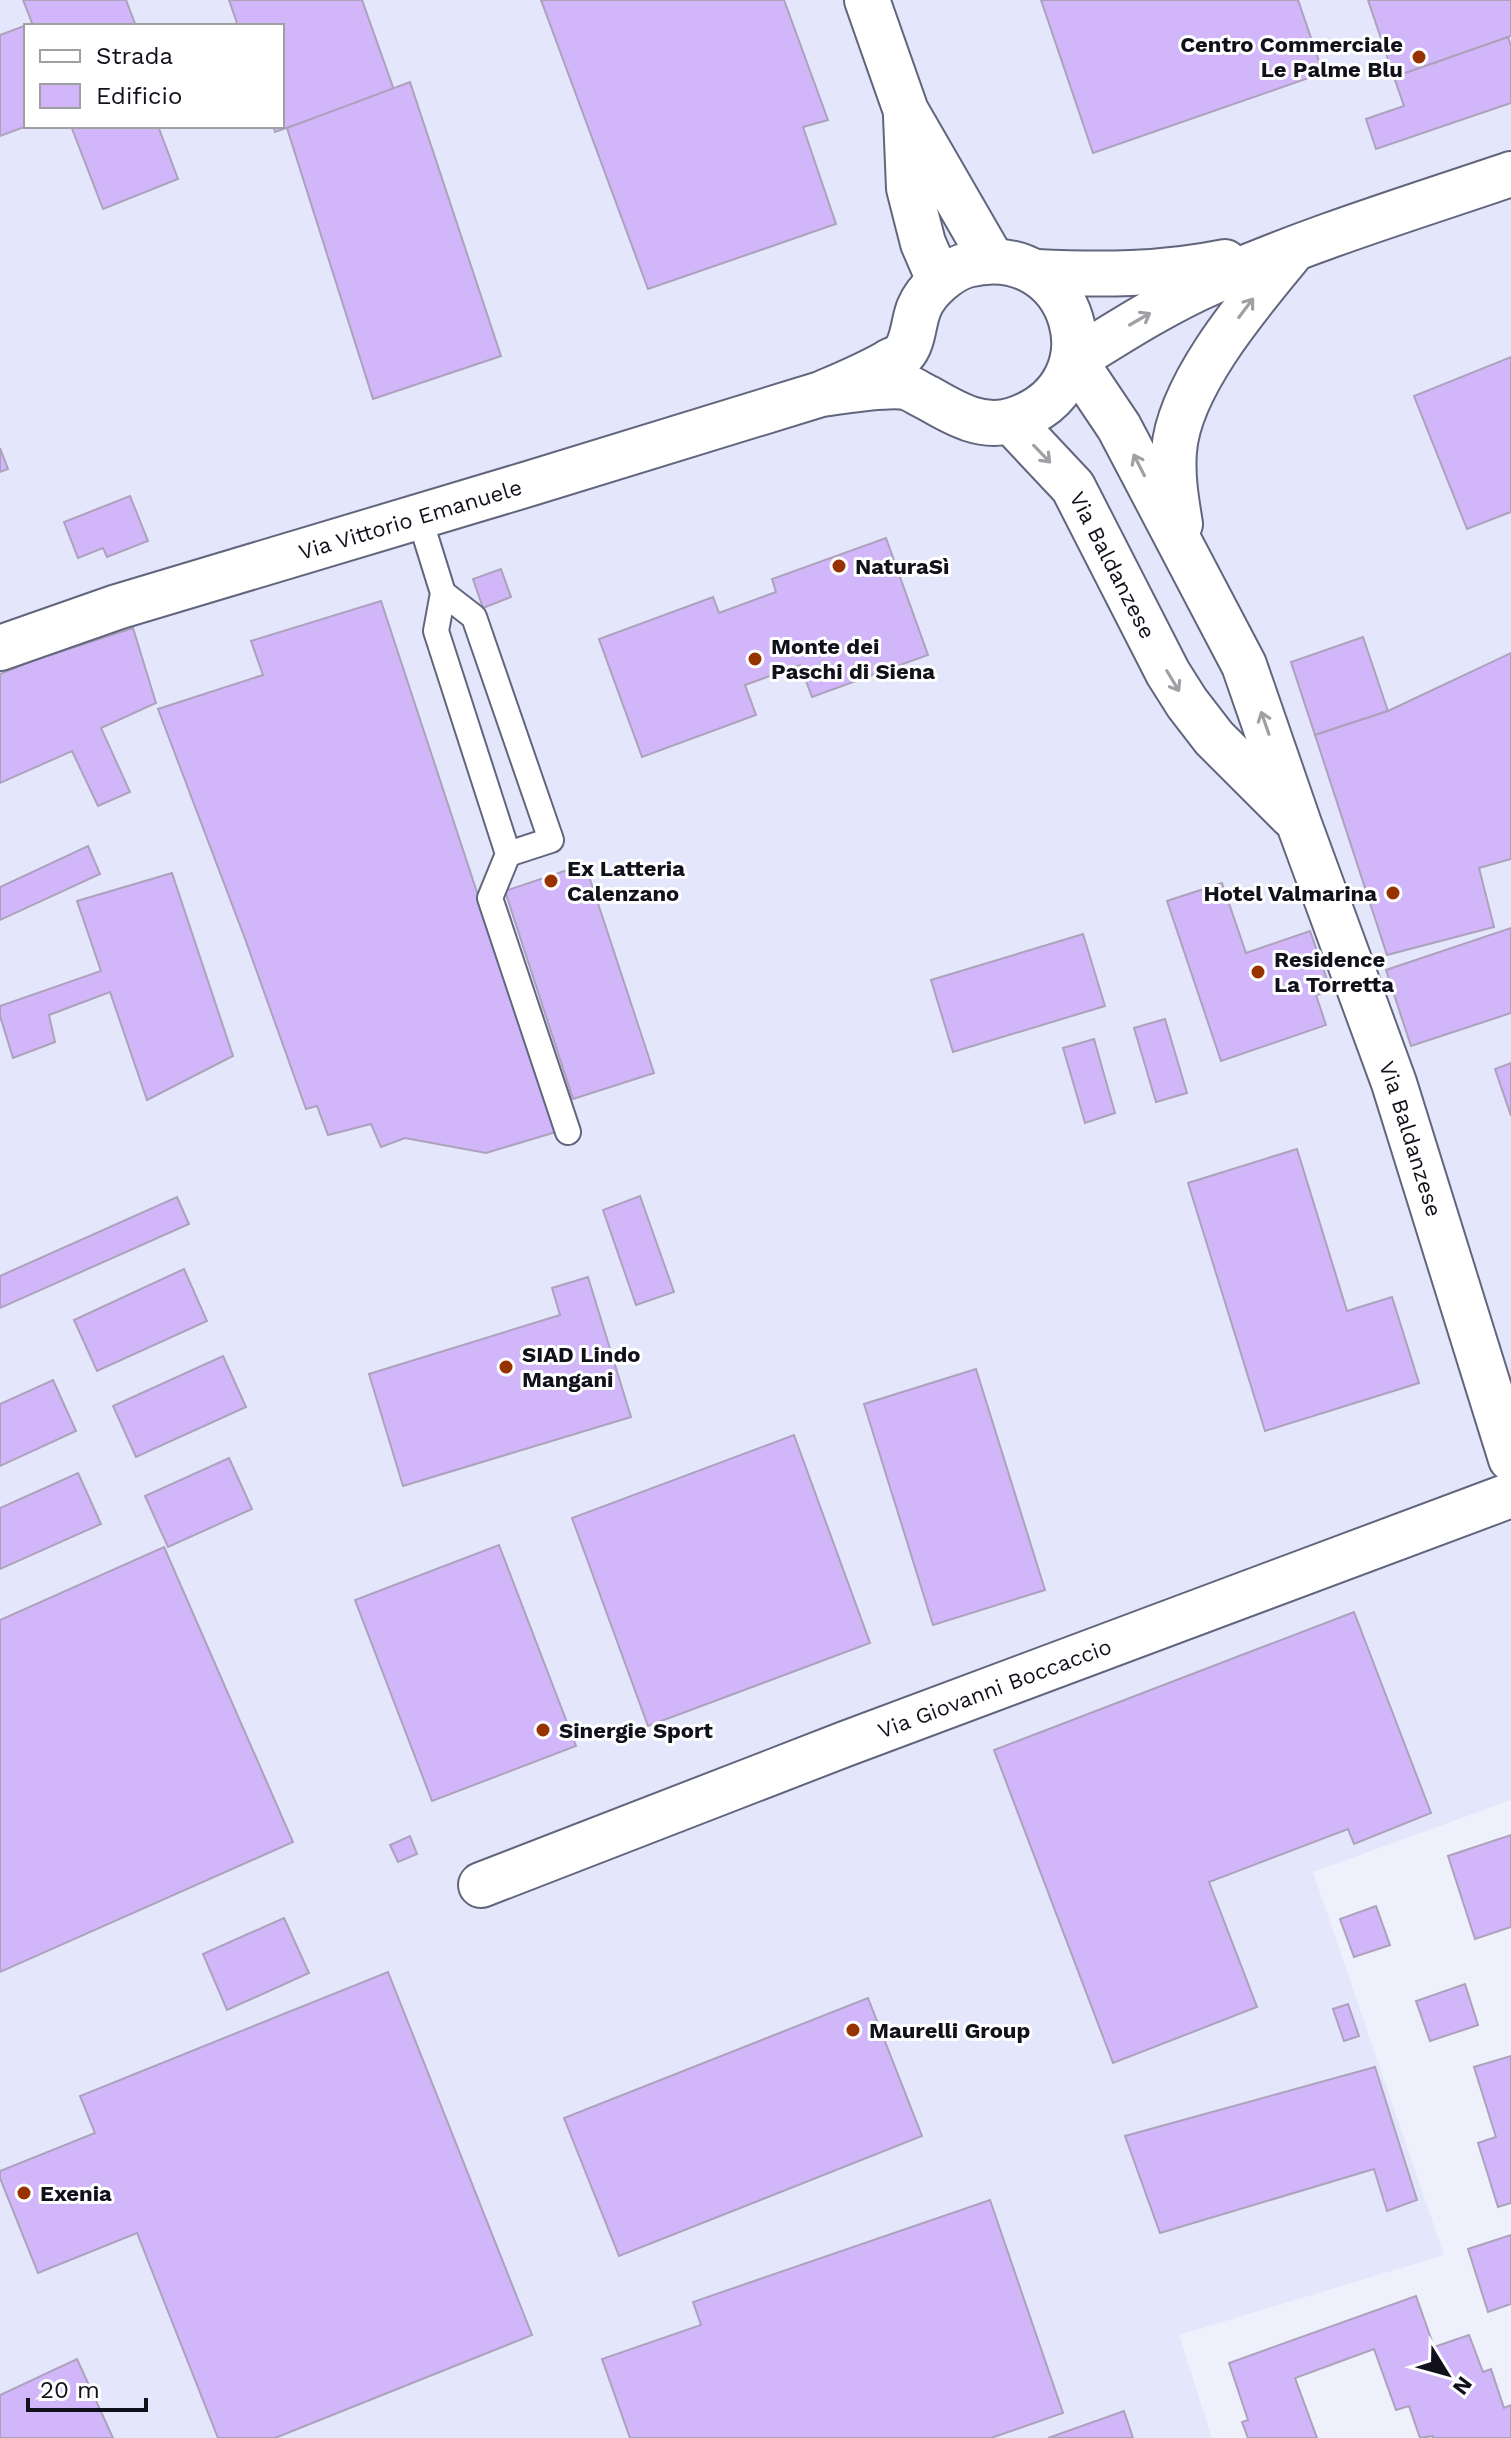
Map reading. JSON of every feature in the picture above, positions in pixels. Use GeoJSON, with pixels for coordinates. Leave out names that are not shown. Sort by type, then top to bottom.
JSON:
{"type":"FeatureCollection","features":[{"type":"Feature","properties":{"kind":"street"},"geometry":{"type":"LineString","coordinates":[[867,0],[906,111],[992,260]]}},
{"type":"Feature","properties":{"kind":"street"},"geometry":{"type":"LineString","coordinates":[[906,111],[909,188],[923,243],[939,280],[964,266],[992,260],[1023,266],[1053,286],[1068,310],[1075,330],[1074,360],[1062,385],[1040,408],[1011,421]]}},
{"type":"Feature","properties":{"kind":"street"},"geometry":{"type":"LineString","coordinates":[[1074,360],[1141,317],[1211,282],[1294,249],[1511,174]]}},
{"type":"Feature","properties":{"kind":"street"},"geometry":{"type":"LineString","coordinates":[[1036,272],[1117,275],[1202,267],[1294,249]]}},
{"type":"Feature","properties":{"kind":"street","name":"Via Baldanzese"},"geometry":{"type":"LineString","coordinates":[[1185,554],[1174,491],[1174,449],[1185,407],[1244,310],[1294,249]]}},
{"type":"Feature","properties":{"kind":"street","name":"Via Vittorio Emanuele"},"geometry":{"type":"LineString","coordinates":[[0,648],[117,607],[821,394],[903,354],[920,306],[939,280]]}},
{"type":"Feature","properties":{"kind":"street"},"geometry":{"type":"LineString","coordinates":[[911,338],[916,369],[924,387],[943,407]]}},
{"type":"Feature","properties":{"kind":"street","name":"Via Baldanzese"},"geometry":{"type":"LineString","coordinates":[[1074,360],[1119,427],[1244,665],[1394,1083],[1511,1459]]}},
{"type":"Feature","properties":{"kind":"street","name":"Via Vittorio Emanuele"},"geometry":{"type":"LineString","coordinates":[[821,394],[907,387],[961,417],[981,422],[1011,421]]}},
{"type":"Feature","properties":{"kind":"street","name":"Via Baldanzese"},"geometry":{"type":"LineString","coordinates":[[1011,421],[1073,487],[1168,673],[1187,703],[1214,738],[1299,824]]}},
{"type":"Feature","properties":{"kind":"street","name":"Via Giovanni Boccaccio"},"geometry":{"type":"LineString","coordinates":[[481,1885],[845,1744],[1511,1495]]}},
{"type":"Feature","properties":{"kind":"lane"},"geometry":{"type":"LineString","coordinates":[[419,516],[443,593],[436,631],[508,854],[490,898],[568,1132]]}},
{"type":"Feature","properties":{"kind":"lane"},"geometry":{"type":"LineString","coordinates":[[443,593],[474,617],[551,840],[508,854]]}},
{"type":"Feature","properties":{"kind":"shaded area"},"geometry":{"type":"Polygon","coordinates":[[[0,0],[1511,0],[1511,1800],[1313,1872],[1444,2255],[1179,2335],[1212,2438],[0,2438],[0,0]]]}},
{"type":"Feature","properties":{"kind":"building"},"geometry":{"type":"Polygon","coordinates":[[[23,0],[126,0],[135,24],[29,24],[32,23],[23,0]]]}},
{"type":"Feature","properties":{"kind":"building"},"geometry":{"type":"Polygon","coordinates":[[[229,0],[362,0],[394,90],[275,132],[274,128],[284,128],[284,24],[237,24],[229,0]]]}},
{"type":"Feature","properties":{"kind":"building"},"geometry":{"type":"Polygon","coordinates":[[[541,0],[784,0],[828,120],[803,127],[836,224],[648,289],[541,0]]]}},
{"type":"Feature","properties":{"kind":"building"},"geometry":{"type":"Polygon","coordinates":[[[1041,0],[1298,0],[1323,73],[1093,153],[1041,0]]]}},
{"type":"Feature","properties":{"kind":"building","name":"Centro Commerciale Le Palme Blu"},"geometry":{"type":"Polygon","coordinates":[[[1368,0],[1511,0],[1511,36],[1394,77],[1368,0]]]}},
{"type":"Feature","properties":{"kind":"building"},"geometry":{"type":"Polygon","coordinates":[[[24,26],[24,127],[0,136],[0,35],[24,26]]]}},
{"type":"Feature","properties":{"kind":"building"},"geometry":{"type":"Polygon","coordinates":[[[1508,37],[1511,46],[1511,103],[1376,149],[1366,119],[1404,106],[1394,77],[1508,37]]]}},
{"type":"Feature","properties":{"kind":"building"},"geometry":{"type":"Polygon","coordinates":[[[410,82],[501,356],[373,399],[287,128],[410,82]]]}},
{"type":"Feature","properties":{"kind":"building"},"geometry":{"type":"Polygon","coordinates":[[[72,128],[159,128],[178,179],[103,209],[72,128]]]}},
{"type":"Feature","properties":{"kind":"building"},"geometry":{"type":"Polygon","coordinates":[[[1511,357],[1511,512],[1467,529],[1414,396],[1511,357]]]}},
{"type":"Feature","properties":{"kind":"building"},"geometry":{"type":"Polygon","coordinates":[[[0,448],[8,469],[0,472],[0,448]]]}},
{"type":"Feature","properties":{"kind":"building"},"geometry":{"type":"Polygon","coordinates":[[[130,496],[148,541],[107,557],[103,548],[78,558],[64,522],[130,496]]]}},
{"type":"Feature","properties":{"kind":"building"},"geometry":{"type":"Polygon","coordinates":[[[886,538],[928,655],[812,697],[800,665],[745,685],[756,715],[642,757],[599,639],[713,597],[719,613],[776,592],[772,579],[886,538]]]}},
{"type":"Feature","properties":{"kind":"building"},"geometry":{"type":"Polygon","coordinates":[[[501,569],[511,597],[483,608],[473,579],[501,569]]]}},
{"type":"Feature","properties":{"kind":"building"},"geometry":{"type":"Polygon","coordinates":[[[381,601],[556,1132],[486,1153],[405,1138],[381,1147],[371,1124],[328,1135],[317,1106],[306,1109],[158,709],[263,675],[251,641],[381,601]]]}},
{"type":"Feature","properties":{"kind":"building"},"geometry":{"type":"Polygon","coordinates":[[[133,628],[156,703],[101,728],[130,792],[98,806],[72,751],[0,783],[0,674],[133,628]]]}},
{"type":"Feature","properties":{"kind":"building"},"geometry":{"type":"Polygon","coordinates":[[[1363,637],[1388,711],[1315,735],[1291,662],[1363,637]]]}},
{"type":"Feature","properties":{"kind":"building"},"geometry":{"type":"Polygon","coordinates":[[[1511,653],[1511,859],[1479,868],[1494,927],[1387,955],[1315,735],[1388,711],[1511,653]]]}},
{"type":"Feature","properties":{"kind":"building"},"geometry":{"type":"Polygon","coordinates":[[[88,846],[100,874],[0,920],[0,887],[88,846]]]}},
{"type":"Feature","properties":{"kind":"building"},"geometry":{"type":"Polygon","coordinates":[[[585,864],[654,1073],[573,1099],[505,891],[585,864]]]}},
{"type":"Feature","properties":{"kind":"building"},"geometry":{"type":"Polygon","coordinates":[[[172,873],[233,1056],[147,1100],[110,992],[49,1015],[55,1042],[13,1058],[0,1016],[0,1006],[101,971],[77,901],[172,873]]]}},
{"type":"Feature","properties":{"kind":"building","name":"Residence La Torretta"},"geometry":{"type":"Polygon","coordinates":[[[1222,883],[1246,953],[1310,931],[1331,991],[1316,995],[1326,1025],[1221,1061],[1167,901],[1222,883]]]}},
{"type":"Feature","properties":{"kind":"building"},"geometry":{"type":"Polygon","coordinates":[[[1511,928],[1511,1013],[1411,1046],[1386,970],[1511,928]]]}},
{"type":"Feature","properties":{"kind":"building"},"geometry":{"type":"Polygon","coordinates":[[[1083,934],[1105,1006],[953,1052],[931,980],[1083,934]]]}},
{"type":"Feature","properties":{"kind":"building"},"geometry":{"type":"Polygon","coordinates":[[[1165,1019],[1187,1093],[1156,1102],[1134,1028],[1165,1019]]]}},
{"type":"Feature","properties":{"kind":"building"},"geometry":{"type":"Polygon","coordinates":[[[1094,1039],[1115,1113],[1085,1123],[1063,1048],[1094,1039]]]}},
{"type":"Feature","properties":{"kind":"building"},"geometry":{"type":"Polygon","coordinates":[[[1511,1063],[1511,1116],[1495,1069],[1511,1063]]]}},
{"type":"Feature","properties":{"kind":"building"},"geometry":{"type":"Polygon","coordinates":[[[1297,1149],[1347,1311],[1392,1297],[1419,1383],[1265,1431],[1188,1183],[1297,1149]]]}},
{"type":"Feature","properties":{"kind":"building"},"geometry":{"type":"Polygon","coordinates":[[[640,1196],[674,1292],[636,1305],[603,1210],[640,1196]]]}},
{"type":"Feature","properties":{"kind":"building"},"geometry":{"type":"Polygon","coordinates":[[[177,1197],[189,1224],[0,1308],[0,1276],[177,1197]]]}},
{"type":"Feature","properties":{"kind":"building"},"geometry":{"type":"Polygon","coordinates":[[[184,1269],[207,1321],[97,1371],[74,1320],[184,1269]]]}},
{"type":"Feature","properties":{"kind":"building"},"geometry":{"type":"Polygon","coordinates":[[[588,1277],[631,1417],[403,1486],[369,1374],[560,1315],[552,1288],[588,1277]]]}},
{"type":"Feature","properties":{"kind":"building"},"geometry":{"type":"Polygon","coordinates":[[[223,1356],[246,1407],[136,1457],[113,1406],[223,1356]]]}},
{"type":"Feature","properties":{"kind":"building"},"geometry":{"type":"Polygon","coordinates":[[[976,1369],[1045,1590],[933,1625],[864,1404],[976,1369]]]}},
{"type":"Feature","properties":{"kind":"building"},"geometry":{"type":"Polygon","coordinates":[[[53,1380],[76,1431],[0,1466],[0,1404],[53,1380]]]}},
{"type":"Feature","properties":{"kind":"building"},"geometry":{"type":"Polygon","coordinates":[[[794,1435],[870,1643],[648,1726],[572,1518],[794,1435]]]}},
{"type":"Feature","properties":{"kind":"building"},"geometry":{"type":"Polygon","coordinates":[[[229,1458],[252,1509],[168,1547],[145,1496],[229,1458]]]}},
{"type":"Feature","properties":{"kind":"building"},"geometry":{"type":"Polygon","coordinates":[[[78,1473],[101,1524],[0,1569],[0,1508],[78,1473]]]}},
{"type":"Feature","properties":{"kind":"building"},"geometry":{"type":"Polygon","coordinates":[[[499,1545],[576,1746],[432,1801],[355,1600],[499,1545]]]}},
{"type":"Feature","properties":{"kind":"building"},"geometry":{"type":"Polygon","coordinates":[[[164,1547],[293,1842],[0,1972],[0,1620],[164,1547]]]}},
{"type":"Feature","properties":{"kind":"building"},"geometry":{"type":"Polygon","coordinates":[[[1354,1612],[1431,1813],[1354,1844],[1348,1829],[1209,1882],[1257,2007],[1113,2063],[994,1750],[1354,1612]]]}},
{"type":"Feature","properties":{"kind":"building"},"geometry":{"type":"Polygon","coordinates":[[[1511,1835],[1511,1927],[1475,1939],[1448,1856],[1511,1835]]]}},
{"type":"Feature","properties":{"kind":"building"},"geometry":{"type":"Polygon","coordinates":[[[410,1836],[417,1854],[398,1862],[390,1845],[410,1836]]]}},
{"type":"Feature","properties":{"kind":"building"},"geometry":{"type":"Polygon","coordinates":[[[1376,1906],[1390,1945],[1354,1957],[1340,1919],[1376,1906]]]}},
{"type":"Feature","properties":{"kind":"building"},"geometry":{"type":"Polygon","coordinates":[[[284,1918],[309,1973],[227,2010],[203,1954],[284,1918]]]}},
{"type":"Feature","properties":{"kind":"building"},"geometry":{"type":"Polygon","coordinates":[[[388,1972],[532,2335],[275,2438],[218,2438],[137,2233],[38,2273],[0,2178],[0,2171],[95,2133],[80,2096],[388,1972]]]}},
{"type":"Feature","properties":{"kind":"building"},"geometry":{"type":"Polygon","coordinates":[[[1465,1984],[1478,2025],[1430,2041],[1416,2001],[1465,1984]]]}},
{"type":"Feature","properties":{"kind":"building"},"geometry":{"type":"Polygon","coordinates":[[[868,1998],[922,2136],[619,2256],[564,2118],[868,1998]]]}},
{"type":"Feature","properties":{"kind":"building"},"geometry":{"type":"Polygon","coordinates":[[[1348,2004],[1359,2036],[1344,2041],[1333,2009],[1348,2004]]]}},
{"type":"Feature","properties":{"kind":"building"},"geometry":{"type":"Polygon","coordinates":[[[1511,2056],[1511,2203],[1498,2207],[1478,2143],[1496,2137],[1474,2067],[1511,2056]]]}},
{"type":"Feature","properties":{"kind":"building"},"geometry":{"type":"Polygon","coordinates":[[[1375,2067],[1417,2200],[1387,2211],[1374,2169],[1160,2233],[1125,2136],[1375,2067]]]}},
{"type":"Feature","properties":{"kind":"building"},"geometry":{"type":"Polygon","coordinates":[[[990,2200],[1063,2413],[991,2438],[630,2438],[602,2359],[701,2325],[693,2302],[990,2200]]]}},
{"type":"Feature","properties":{"kind":"building"},"geometry":{"type":"Polygon","coordinates":[[[1511,2235],[1511,2304],[1488,2312],[1468,2249],[1511,2235]]]}},
{"type":"Feature","properties":{"kind":"building"},"geometry":{"type":"Polygon","coordinates":[[[1416,2296],[1434,2347],[1469,2335],[1483,2372],[1491,2369],[1504,2408],[1511,2405],[1511,2438],[1420,2438],[1409,2406],[1396,2410],[1374,2349],[1295,2378],[1317,2438],[1248,2438],[1242,2422],[1248,2420],[1229,2363],[1416,2296]]]}},
{"type":"Feature","properties":{"kind":"building"},"geometry":{"type":"Polygon","coordinates":[[[77,2359],[113,2438],[0,2438],[0,2395],[77,2359]]]}},
{"type":"Feature","properties":{"kind":"building"},"geometry":{"type":"Polygon","coordinates":[[[1124,2411],[1133,2438],[1048,2438],[1124,2411]]]}},
{"type":"Feature","properties":{"kind":"place","name":"Centro Commerciale Le Palme Blu"},"geometry":{"type":"Point","coordinates":[1419,57]}},
{"type":"Feature","properties":{"kind":"place","name":"NaturaSì"},"geometry":{"type":"Point","coordinates":[839,566]}},
{"type":"Feature","properties":{"kind":"place","name":"Monte dei Paschi di Siena"},"geometry":{"type":"Point","coordinates":[755,659]}},
{"type":"Feature","properties":{"kind":"place","name":"Ex Latteria Calenzano"},"geometry":{"type":"Point","coordinates":[551,881]}},
{"type":"Feature","properties":{"kind":"place","name":"Hotel Valmarina"},"geometry":{"type":"Point","coordinates":[1393,893]}},
{"type":"Feature","properties":{"kind":"place","name":"Residence La Torretta"},"geometry":{"type":"Point","coordinates":[1258,972]}},
{"type":"Feature","properties":{"kind":"place","name":"SIAD Lindo Mangani"},"geometry":{"type":"Point","coordinates":[506,1367]}},
{"type":"Feature","properties":{"kind":"place","name":"Sinergie Sport"},"geometry":{"type":"Point","coordinates":[543,1730]}},
{"type":"Feature","properties":{"kind":"place","name":"Maurelli Group"},"geometry":{"type":"Point","coordinates":[853,2030]}},
{"type":"Feature","properties":{"kind":"place","name":"Exenia"},"geometry":{"type":"Point","coordinates":[24,2193]}}]}
